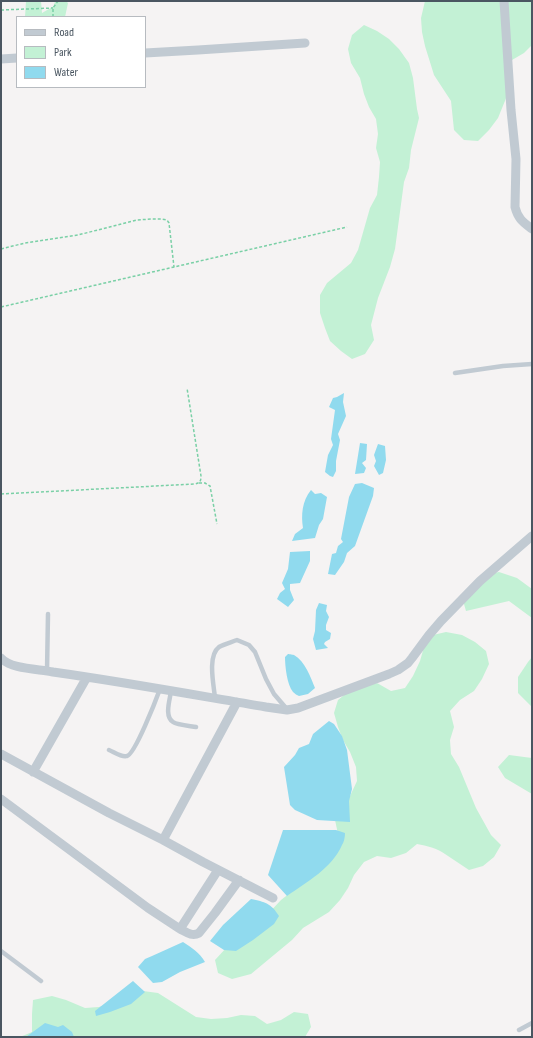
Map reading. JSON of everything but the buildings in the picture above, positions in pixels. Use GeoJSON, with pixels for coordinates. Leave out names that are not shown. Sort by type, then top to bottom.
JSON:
{"type":"FeatureCollection","features":[{"type":"Feature","properties":{"kind":"street"},"geometry":{"type":"LineString","coordinates":[[504,1],[511,110],[516,159],[516,207],[517,215],[532,229]]}},
{"type":"Feature","properties":{"kind":"street"},"geometry":{"type":"LineString","coordinates":[[146,53],[305,42]]}},
{"type":"Feature","properties":{"kind":"street"},"geometry":{"type":"LineString","coordinates":[[1,59],[16,58]]}},
{"type":"Feature","properties":{"kind":"street"},"geometry":{"type":"LineString","coordinates":[[1,658],[7,664],[47,671],[266,707],[287,710],[298,708],[357,687],[403,667],[412,658],[441,621],[480,581],[532,536]]}},
{"type":"Feature","properties":{"kind":"street"},"geometry":{"type":"LineString","coordinates":[[33,772],[87,677]]}},
{"type":"Feature","properties":{"kind":"street"},"geometry":{"type":"LineString","coordinates":[[163,840],[237,702]]}},
{"type":"Feature","properties":{"kind":"street"},"geometry":{"type":"LineString","coordinates":[[1,754],[109,813],[274,898]]}},
{"type":"Feature","properties":{"kind":"street"},"geometry":{"type":"LineString","coordinates":[[1,799],[148,908],[192,935],[199,933],[215,914],[239,880]]}},
{"type":"Feature","properties":{"kind":"street"},"geometry":{"type":"LineString","coordinates":[[180,929],[218,870]]}},
{"type":"Feature","properties":{"kind":"lane"},"geometry":{"type":"LineString","coordinates":[[455,373],[532,364]]}},
{"type":"Feature","properties":{"kind":"lane"},"geometry":{"type":"LineString","coordinates":[[47,671],[48,614]]}},
{"type":"Feature","properties":{"kind":"lane"},"geometry":{"type":"LineString","coordinates":[[215,698],[212,659],[219,648],[237,640],[249,645],[255,652],[274,694],[287,710]]}},
{"type":"Feature","properties":{"kind":"lane"},"geometry":{"type":"LineString","coordinates":[[109,750],[124,757],[128,756],[139,738],[160,689]]}},
{"type":"Feature","properties":{"kind":"lane"},"geometry":{"type":"LineString","coordinates":[[171,691],[168,711],[169,717],[174,723],[196,727]]}},
{"type":"Feature","properties":{"kind":"lane"},"geometry":{"type":"LineString","coordinates":[[1,951],[41,981]]}},
{"type":"Feature","properties":{"kind":"lane"},"geometry":{"type":"LineString","coordinates":[[519,1030],[532,1023]]}},
{"type":"Feature","properties":{"kind":"path"},"geometry":{"type":"LineString","coordinates":[[53,16],[53,8],[58,1]]}},
{"type":"Feature","properties":{"kind":"path"},"geometry":{"type":"LineString","coordinates":[[1,10],[53,8]]}},
{"type":"Feature","properties":{"kind":"path"},"geometry":{"type":"LineString","coordinates":[[1,249],[25,243],[78,235],[138,220],[162,219],[167,220],[169,223],[174,267]]}},
{"type":"Feature","properties":{"kind":"path"},"geometry":{"type":"LineString","coordinates":[[1,306],[347,226]]}},
{"type":"Feature","properties":{"kind":"path"},"geometry":{"type":"LineString","coordinates":[[187,388],[201,476],[199,483]]}},
{"type":"Feature","properties":{"kind":"path"},"geometry":{"type":"LineString","coordinates":[[1,494],[205,483],[210,486],[217,524]]}},
{"type":"Feature","properties":{"kind":"green space"},"geometry":{"type":"Polygon","coordinates":[[[26,1],[41,1],[42,13],[54,6],[55,1],[66,1],[68,3],[65,16],[25,16],[26,1]]]}},
{"type":"Feature","properties":{"kind":"green space"},"geometry":{"type":"Polygon","coordinates":[[[425,1],[531,1],[532,45],[524,53],[512,60],[509,91],[498,118],[478,141],[464,140],[454,130],[451,101],[434,75],[425,46],[421,18],[425,1]]]}},
{"type":"Feature","properties":{"kind":"green space"},"geometry":{"type":"Polygon","coordinates":[[[364,25],[389,39],[399,49],[409,63],[413,78],[419,118],[411,150],[409,168],[404,182],[395,249],[378,298],[371,325],[374,340],[365,354],[352,359],[330,341],[320,313],[320,295],[327,283],[351,263],[358,250],[370,208],[377,195],[380,162],[376,148],[378,134],[376,119],[369,107],[360,78],[351,63],[348,49],[352,35],[364,25]]]}},
{"type":"Feature","properties":{"kind":"green space"},"geometry":{"type":"Polygon","coordinates":[[[499,572],[517,578],[532,589],[532,618],[509,601],[466,611],[462,597],[483,575],[499,572]]]}},
{"type":"Feature","properties":{"kind":"green space"},"geometry":{"type":"Polygon","coordinates":[[[446,632],[462,635],[475,642],[486,651],[489,664],[474,691],[460,700],[450,711],[454,727],[450,740],[451,754],[459,767],[476,808],[491,835],[501,845],[494,857],[483,866],[469,870],[439,850],[417,844],[406,853],[391,858],[377,856],[364,862],[354,875],[340,900],[329,912],[303,928],[292,940],[251,974],[232,979],[218,973],[215,960],[227,947],[265,917],[281,900],[304,882],[338,834],[335,820],[350,796],[357,781],[356,767],[343,740],[334,713],[338,700],[349,691],[377,683],[391,691],[405,688],[420,661],[424,647],[433,635],[446,632]]]}},
{"type":"Feature","properties":{"kind":"green space"},"geometry":{"type":"Polygon","coordinates":[[[532,657],[532,707],[518,693],[518,677],[532,657]]]}},
{"type":"Feature","properties":{"kind":"green space"},"geometry":{"type":"Polygon","coordinates":[[[509,755],[532,758],[532,794],[505,778],[498,767],[509,755]]]}},
{"type":"Feature","properties":{"kind":"green space"},"geometry":{"type":"Polygon","coordinates":[[[143,991],[158,993],[196,1017],[211,1019],[241,1015],[255,1016],[267,1024],[281,1020],[294,1012],[308,1014],[311,1027],[305,1037],[20,1037],[32,1032],[33,1000],[52,996],[85,1008],[99,1007],[143,991]]]}},
{"type":"Feature","properties":{"kind":"water"},"geometry":{"type":"Polygon","coordinates":[[[344,393],[343,402],[346,416],[338,434],[340,440],[336,461],[336,471],[333,477],[325,472],[328,455],[333,445],[331,439],[335,410],[329,407],[333,398],[344,393]]]}},
{"type":"Feature","properties":{"kind":"water"},"geometry":{"type":"Polygon","coordinates":[[[360,443],[367,444],[366,460],[362,463],[366,468],[364,473],[355,474],[360,443]]]}},
{"type":"Feature","properties":{"kind":"water"},"geometry":{"type":"Polygon","coordinates":[[[378,444],[385,446],[386,460],[383,473],[379,475],[374,466],[376,461],[374,455],[378,444]]]}},
{"type":"Feature","properties":{"kind":"water"},"geometry":{"type":"Polygon","coordinates":[[[362,483],[374,488],[373,496],[355,546],[347,553],[344,562],[335,575],[328,574],[332,554],[336,553],[338,546],[343,542],[341,539],[349,497],[355,484],[362,483]]]}},
{"type":"Feature","properties":{"kind":"water"},"geometry":{"type":"Polygon","coordinates":[[[311,490],[315,494],[321,493],[327,497],[323,519],[319,525],[315,538],[292,541],[295,534],[303,528],[303,508],[311,490]]]}},
{"type":"Feature","properties":{"kind":"water"},"geometry":{"type":"Polygon","coordinates":[[[310,551],[310,561],[300,583],[290,584],[290,590],[294,600],[288,607],[277,599],[280,593],[285,589],[282,583],[288,569],[290,552],[310,551]]]}},
{"type":"Feature","properties":{"kind":"water"},"geometry":{"type":"Polygon","coordinates":[[[319,603],[327,605],[326,611],[329,617],[326,630],[331,633],[330,639],[324,644],[328,648],[316,650],[313,639],[316,610],[319,603]]]}},
{"type":"Feature","properties":{"kind":"water"},"geometry":{"type":"Polygon","coordinates":[[[288,654],[294,655],[301,661],[309,675],[315,688],[308,694],[299,696],[291,689],[285,665],[285,657],[288,654]]]}},
{"type":"Feature","properties":{"kind":"water"},"geometry":{"type":"Polygon","coordinates":[[[329,721],[334,724],[342,736],[347,750],[352,789],[349,801],[350,822],[317,820],[295,810],[290,805],[284,767],[299,748],[309,744],[313,734],[329,721]]]}},
{"type":"Feature","properties":{"kind":"water"},"geometry":{"type":"Polygon","coordinates":[[[283,830],[336,830],[345,833],[343,844],[332,861],[311,880],[287,896],[268,875],[283,830]]]}},
{"type":"Feature","properties":{"kind":"water"},"geometry":{"type":"Polygon","coordinates":[[[251,899],[264,902],[273,908],[279,916],[274,924],[236,951],[224,950],[210,941],[223,925],[251,899]]]}},
{"type":"Feature","properties":{"kind":"water"},"geometry":{"type":"Polygon","coordinates":[[[183,942],[198,953],[205,962],[180,972],[162,982],[153,983],[138,967],[145,959],[183,942]]]}},
{"type":"Feature","properties":{"kind":"water"},"geometry":{"type":"Polygon","coordinates":[[[133,981],[145,992],[131,1004],[96,1016],[95,1011],[133,981]]]}},
{"type":"Feature","properties":{"kind":"water"},"geometry":{"type":"Polygon","coordinates":[[[45,1023],[58,1027],[63,1025],[72,1032],[74,1037],[26,1037],[45,1023]]]}}]}
